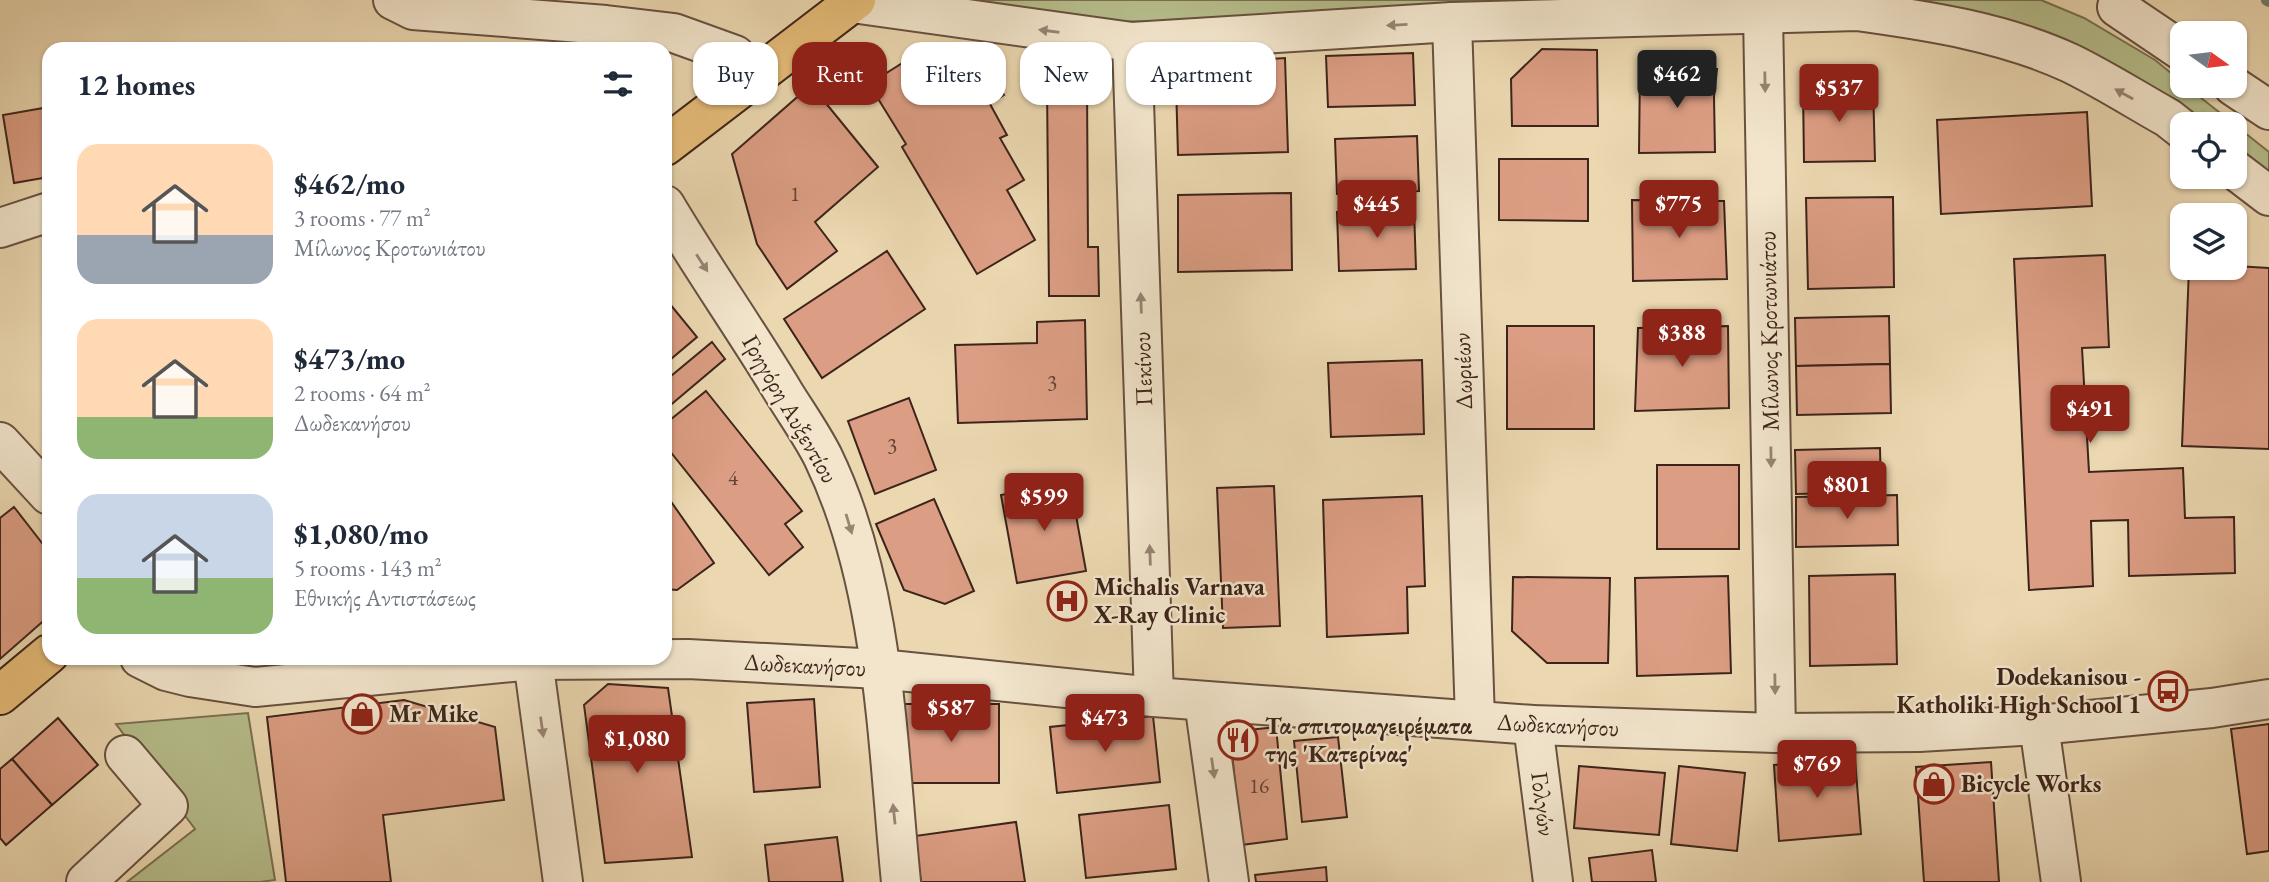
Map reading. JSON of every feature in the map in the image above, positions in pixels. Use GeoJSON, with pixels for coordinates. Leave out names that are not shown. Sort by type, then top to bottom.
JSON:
{"type":"FeatureCollection","features":[{"type":"Feature","properties":{"kind":"main road"},"geometry":{"type":"LineString","coordinates":[[778,59],[854,2]]}},
{"type":"Feature","properties":{"kind":"main road"},"geometry":{"type":"LineString","coordinates":[[672,141],[718,105]]}},
{"type":"Feature","properties":{"kind":"main road"},"geometry":{"type":"LineString","coordinates":[[0,695],[42,660]]}},
{"type":"Feature","properties":{"kind":"street"},"geometry":{"type":"LineString","coordinates":[[393,0],[412,10],[605,13],[700,42]]}},
{"type":"Feature","properties":{"kind":"street"},"geometry":{"type":"LineString","coordinates":[[854,2],[1132,42],[1722,8],[1763,14],[1857,11],[1988,33],[2069,63],[2170,120]]}},
{"type":"Feature","properties":{"kind":"street"},"geometry":{"type":"LineString","coordinates":[[2118,7],[2170,43]]}},
{"type":"Feature","properties":{"kind":"street","name":"Μίλωνος Κροτωνιάτου"},"geometry":{"type":"LineString","coordinates":[[1763,14],[1776,733]]}},
{"type":"Feature","properties":{"kind":"street","name":"Δωριέων"},"geometry":{"type":"LineString","coordinates":[[1452,22],[1475,720]]}},
{"type":"Feature","properties":{"kind":"street"},"geometry":{"type":"LineString","coordinates":[[2247,95],[2269,110]]}},
{"type":"Feature","properties":{"kind":"street","name":"Πεκίνου"},"geometry":{"type":"LineString","coordinates":[[1134,105],[1154,697]]}},
{"type":"Feature","properties":{"kind":"street"},"geometry":{"type":"LineString","coordinates":[[2247,179],[2269,196]]}},
{"type":"Feature","properties":{"kind":"street"},"geometry":{"type":"LineString","coordinates":[[0,228],[42,214]]}},
{"type":"Feature","properties":{"kind":"street","name":"Γρηγόρη Αυξεντίου"},"geometry":{"type":"LineString","coordinates":[[672,216],[822,456],[847,517],[865,580],[880,669],[901,882]]}},
{"type":"Feature","properties":{"kind":"street"},"geometry":{"type":"LineString","coordinates":[[0,442],[42,487]]}},
{"type":"Feature","properties":{"kind":"street","name":"Δωδεκανήσου"},"geometry":{"type":"LineString","coordinates":[[672,659],[880,669],[1154,697],[1533,725],[1776,733],[1919,732],[2039,725],[2212,708],[2269,699]]}},
{"type":"Feature","properties":{"kind":"street","name":"Δωδεκανήσου"},"geometry":{"type":"LineString","coordinates":[[154,665],[190,677],[255,687],[482,665]]}},
{"type":"Feature","properties":{"kind":"street"},"geometry":{"type":"LineString","coordinates":[[534,665],[563,882]]}},
{"type":"Feature","properties":{"kind":"street"},"geometry":{"type":"LineString","coordinates":[[1204,701],[1230,882]]}},
{"type":"Feature","properties":{"kind":"street","name":"Γολγών"},"geometry":{"type":"LineString","coordinates":[[1533,725],[1553,882]]}},
{"type":"Feature","properties":{"kind":"street"},"geometry":{"type":"LineString","coordinates":[[2039,725],[2061,882]]}},
{"type":"Feature","properties":{"kind":"street"},"geometry":{"type":"LineString","coordinates":[[86,882],[169,806],[125,755]]}},
{"type":"Feature","properties":{"kind":"green space"},"geometry":{"type":"Polygon","coordinates":[[[968,0],[1551,0],[1471,14],[1064,23],[968,0]]]}},
{"type":"Feature","properties":{"kind":"green space"},"geometry":{"type":"Polygon","coordinates":[[[1892,0],[2041,0],[2084,18],[2155,60],[2170,72],[2170,98],[2201,98],[2219,112],[2170,112],[2170,116],[1892,0]]]}},
{"type":"Feature","properties":{"kind":"green space"},"geometry":{"type":"Polygon","coordinates":[[[2247,135],[2269,152],[2269,182],[2247,168],[2247,135]]]}},
{"type":"Feature","properties":{"kind":"green space"},"geometry":{"type":"Polygon","coordinates":[[[248,713],[275,880],[127,882],[195,829],[116,724],[248,713]]]}},
{"type":"Feature","properties":{"kind":"building"},"geometry":{"type":"Polygon","coordinates":[[[1542,49],[1597,50],[1598,126],[1512,126],[1511,79],[1542,49]]]}},
{"type":"Feature","properties":{"kind":"building"},"geometry":{"type":"Polygon","coordinates":[[[1413,53],[1415,105],[1328,107],[1326,56],[1413,53]]]}},
{"type":"Feature","properties":{"kind":"building"},"geometry":{"type":"Polygon","coordinates":[[[1285,58],[1288,152],[1178,155],[1177,105],[1276,105],[1276,59],[1285,58]]]}},
{"type":"Feature","properties":{"kind":"building"},"geometry":{"type":"Polygon","coordinates":[[[901,64],[901,105],[991,105],[1007,135],[1000,138],[1024,180],[1007,190],[1035,240],[977,274],[902,147],[906,144],[882,105],[887,105],[887,73],[901,64]]]}},
{"type":"Feature","properties":{"kind":"building"},"geometry":{"type":"Polygon","coordinates":[[[1640,68],[1717,69],[1714,97],[1715,152],[1639,153],[1640,68]]]}},
{"type":"Feature","properties":{"kind":"building"},"geometry":{"type":"Polygon","coordinates":[[[1873,86],[1875,161],[1804,162],[1803,88],[1873,86]]]}},
{"type":"Feature","properties":{"kind":"building"},"geometry":{"type":"Polygon","coordinates":[[[792,102],[792,105],[827,105],[878,167],[815,222],[837,251],[787,289],[757,244],[732,154],[792,102]]]}},
{"type":"Feature","properties":{"kind":"building"},"geometry":{"type":"Polygon","coordinates":[[[1047,105],[1087,105],[1088,247],[1098,247],[1099,296],[1049,296],[1047,105]]]}},
{"type":"Feature","properties":{"kind":"building"},"geometry":{"type":"Polygon","coordinates":[[[42,108],[42,178],[14,183],[3,115],[42,108]]]}},
{"type":"Feature","properties":{"kind":"building"},"geometry":{"type":"Polygon","coordinates":[[[2087,112],[2092,206],[1941,214],[1937,120],[2087,112]]]}},
{"type":"Feature","properties":{"kind":"building"},"geometry":{"type":"Polygon","coordinates":[[[1417,136],[1419,191],[1337,194],[1335,139],[1417,136]]]}},
{"type":"Feature","properties":{"kind":"building"},"geometry":{"type":"Polygon","coordinates":[[[1499,159],[1588,159],[1588,221],[1499,220],[1499,159]]]}},
{"type":"Feature","properties":{"kind":"building"},"geometry":{"type":"Polygon","coordinates":[[[1291,193],[1292,270],[1178,272],[1178,195],[1291,193]]]}},
{"type":"Feature","properties":{"kind":"building"},"geometry":{"type":"Polygon","coordinates":[[[1893,197],[1894,287],[1808,289],[1806,198],[1893,197]]]}},
{"type":"Feature","properties":{"kind":"building"},"geometry":{"type":"Polygon","coordinates":[[[1632,200],[1724,201],[1727,279],[1633,281],[1632,200]]]}},
{"type":"Feature","properties":{"kind":"building"},"geometry":{"type":"Polygon","coordinates":[[[1414,209],[1416,269],[1339,271],[1337,212],[1414,209]]]}},
{"type":"Feature","properties":{"kind":"building"},"geometry":{"type":"Polygon","coordinates":[[[887,251],[925,309],[822,378],[784,319],[887,251]]]}},
{"type":"Feature","properties":{"kind":"building"},"geometry":{"type":"Polygon","coordinates":[[[2105,255],[2109,347],[2082,348],[2089,472],[2183,468],[2185,518],[2234,517],[2235,573],[2129,576],[2128,520],[2091,521],[2093,586],[2029,590],[2014,259],[2105,255]]]}},
{"type":"Feature","properties":{"kind":"building"},"geometry":{"type":"Polygon","coordinates":[[[2247,267],[2269,268],[2269,449],[2182,446],[2189,280],[2247,280],[2247,267]]]}},
{"type":"Feature","properties":{"kind":"building"},"geometry":{"type":"Polygon","coordinates":[[[672,307],[697,337],[672,358],[672,307]]]}},
{"type":"Feature","properties":{"kind":"building"},"geometry":{"type":"Polygon","coordinates":[[[1889,316],[1890,364],[1796,366],[1795,318],[1889,316]]]}},
{"type":"Feature","properties":{"kind":"building"},"geometry":{"type":"Polygon","coordinates":[[[1085,320],[1087,419],[958,423],[955,345],[1037,343],[1037,322],[1085,320]]]}},
{"type":"Feature","properties":{"kind":"building"},"geometry":{"type":"Polygon","coordinates":[[[1507,326],[1594,326],[1594,429],[1507,429],[1507,326]]]}},
{"type":"Feature","properties":{"kind":"building"},"geometry":{"type":"Polygon","coordinates":[[[1728,326],[1729,408],[1635,411],[1638,328],[1728,326]]]}},
{"type":"Feature","properties":{"kind":"building"},"geometry":{"type":"Polygon","coordinates":[[[712,342],[725,359],[672,404],[672,375],[712,342]]]}},
{"type":"Feature","properties":{"kind":"building"},"geometry":{"type":"Polygon","coordinates":[[[1422,360],[1424,434],[1331,437],[1328,363],[1422,360]]]}},
{"type":"Feature","properties":{"kind":"building"},"geometry":{"type":"Polygon","coordinates":[[[1890,364],[1891,413],[1797,415],[1796,366],[1890,364]]]}},
{"type":"Feature","properties":{"kind":"building"},"geometry":{"type":"Polygon","coordinates":[[[706,391],[802,511],[785,524],[803,547],[769,575],[672,454],[672,418],[706,391]]]}},
{"type":"Feature","properties":{"kind":"building"},"geometry":{"type":"Polygon","coordinates":[[[909,398],[936,470],[875,494],[848,421],[909,398]]]}},
{"type":"Feature","properties":{"kind":"building"},"geometry":{"type":"Polygon","coordinates":[[[1880,448],[1881,492],[1796,494],[1795,450],[1880,448]]]}},
{"type":"Feature","properties":{"kind":"building"},"geometry":{"type":"Polygon","coordinates":[[[1657,465],[1739,465],[1739,549],[1657,549],[1657,465]]]}},
{"type":"Feature","properties":{"kind":"building"},"geometry":{"type":"Polygon","coordinates":[[[1070,482],[1086,571],[1017,583],[1001,495],[1070,482]]]}},
{"type":"Feature","properties":{"kind":"building"},"geometry":{"type":"Polygon","coordinates":[[[1274,486],[1280,626],[1223,628],[1217,488],[1274,486]]]}},
{"type":"Feature","properties":{"kind":"building"},"geometry":{"type":"Polygon","coordinates":[[[1897,495],[1898,545],[1796,547],[1796,497],[1897,495]]]}},
{"type":"Feature","properties":{"kind":"building"},"geometry":{"type":"Polygon","coordinates":[[[1422,496],[1425,586],[1407,587],[1408,633],[1327,637],[1323,500],[1422,496]]]}},
{"type":"Feature","properties":{"kind":"building"},"geometry":{"type":"Polygon","coordinates":[[[934,499],[974,591],[945,604],[904,590],[876,524],[934,499]]]}},
{"type":"Feature","properties":{"kind":"building"},"geometry":{"type":"Polygon","coordinates":[[[672,503],[714,563],[677,590],[672,590],[672,503]]]}},
{"type":"Feature","properties":{"kind":"building"},"geometry":{"type":"Polygon","coordinates":[[[14,507],[42,543],[42,622],[0,659],[0,518],[14,507]]]}},
{"type":"Feature","properties":{"kind":"building"},"geometry":{"type":"Polygon","coordinates":[[[1895,574],[1897,664],[1810,666],[1809,576],[1895,574]]]}},
{"type":"Feature","properties":{"kind":"building"},"geometry":{"type":"Polygon","coordinates":[[[1728,576],[1731,673],[1637,676],[1635,578],[1728,576]]]}},
{"type":"Feature","properties":{"kind":"building"},"geometry":{"type":"Polygon","coordinates":[[[1513,577],[1610,578],[1608,663],[1547,663],[1512,631],[1513,577]]]}},
{"type":"Feature","properties":{"kind":"building"},"geometry":{"type":"Polygon","coordinates":[[[608,684],[668,688],[692,857],[605,863],[584,705],[608,684]]]}},
{"type":"Feature","properties":{"kind":"building"},"geometry":{"type":"Polygon","coordinates":[[[814,699],[820,787],[754,792],[747,703],[814,699]]]}},
{"type":"Feature","properties":{"kind":"building"},"geometry":{"type":"Polygon","coordinates":[[[404,700],[495,727],[504,800],[383,815],[391,882],[286,882],[267,717],[404,700]]]}},
{"type":"Feature","properties":{"kind":"building"},"geometry":{"type":"Polygon","coordinates":[[[904,704],[999,704],[999,783],[904,783],[904,704]]]}},
{"type":"Feature","properties":{"kind":"building"},"geometry":{"type":"Polygon","coordinates":[[[1153,716],[1160,782],[1057,793],[1050,727],[1153,716]]]}},
{"type":"Feature","properties":{"kind":"building"},"geometry":{"type":"Polygon","coordinates":[[[58,718],[98,765],[52,805],[12,759],[58,718]]]}},
{"type":"Feature","properties":{"kind":"building"},"geometry":{"type":"Polygon","coordinates":[[[2269,724],[2269,851],[2247,854],[2231,729],[2269,724]]]}},
{"type":"Feature","properties":{"kind":"building"},"geometry":{"type":"Polygon","coordinates":[[[1276,727],[1287,839],[1241,845],[1230,732],[1276,727]]]}},
{"type":"Feature","properties":{"kind":"building"},"geometry":{"type":"Polygon","coordinates":[[[1338,737],[1347,817],[1302,822],[1294,741],[1338,737]]]}},
{"type":"Feature","properties":{"kind":"building"},"geometry":{"type":"Polygon","coordinates":[[[12,759],[52,805],[6,845],[0,838],[0,769],[12,759]]]}},
{"type":"Feature","properties":{"kind":"building"},"geometry":{"type":"Polygon","coordinates":[[[1855,759],[1861,834],[1779,841],[1774,765],[1855,759]]]}},
{"type":"Feature","properties":{"kind":"building"},"geometry":{"type":"Polygon","coordinates":[[[1991,762],[1999,882],[1924,882],[1916,767],[1991,762]]]}},
{"type":"Feature","properties":{"kind":"building"},"geometry":{"type":"Polygon","coordinates":[[[1579,766],[1665,773],[1659,835],[1574,828],[1579,766]]]}},
{"type":"Feature","properties":{"kind":"building"},"geometry":{"type":"Polygon","coordinates":[[[1679,766],[1745,773],[1737,851],[1671,844],[1679,766]]]}},
{"type":"Feature","properties":{"kind":"building"},"geometry":{"type":"Polygon","coordinates":[[[1169,805],[1176,869],[1086,878],[1079,815],[1169,805]]]}},
{"type":"Feature","properties":{"kind":"building"},"geometry":{"type":"Polygon","coordinates":[[[1016,822],[1025,882],[921,882],[915,836],[1016,822]]]}},
{"type":"Feature","properties":{"kind":"building"},"geometry":{"type":"Polygon","coordinates":[[[837,837],[843,882],[769,882],[765,845],[837,837]]]}},
{"type":"Feature","properties":{"kind":"building"},"geometry":{"type":"Polygon","coordinates":[[[1652,850],[1656,882],[1592,882],[1589,858],[1652,850]]]}},
{"type":"Feature","properties":{"kind":"building"},"geometry":{"type":"Polygon","coordinates":[[[1326,867],[1327,882],[1256,882],[1255,875],[1326,867]]]}},
{"type":"Feature","properties":{"kind":"place","name":"Michalis Varnava X-Ray Clinic"},"geometry":{"type":"Point","coordinates":[1067,601]}},
{"type":"Feature","properties":{"kind":"place","name":"Dodekanisou - Katholiki High School 1"},"geometry":{"type":"Point","coordinates":[2168,691]}},
{"type":"Feature","properties":{"kind":"place","name":"Mr Mike"},"geometry":{"type":"Point","coordinates":[362,714]}},
{"type":"Feature","properties":{"kind":"place","name":"Τα σπιτομαγειρέματα της 'Κατερίνας'"},"geometry":{"type":"Point","coordinates":[1238,740]}},
{"type":"Feature","properties":{"kind":"place","name":"Bicycle Works"},"geometry":{"type":"Point","coordinates":[1934,784]}}]}
